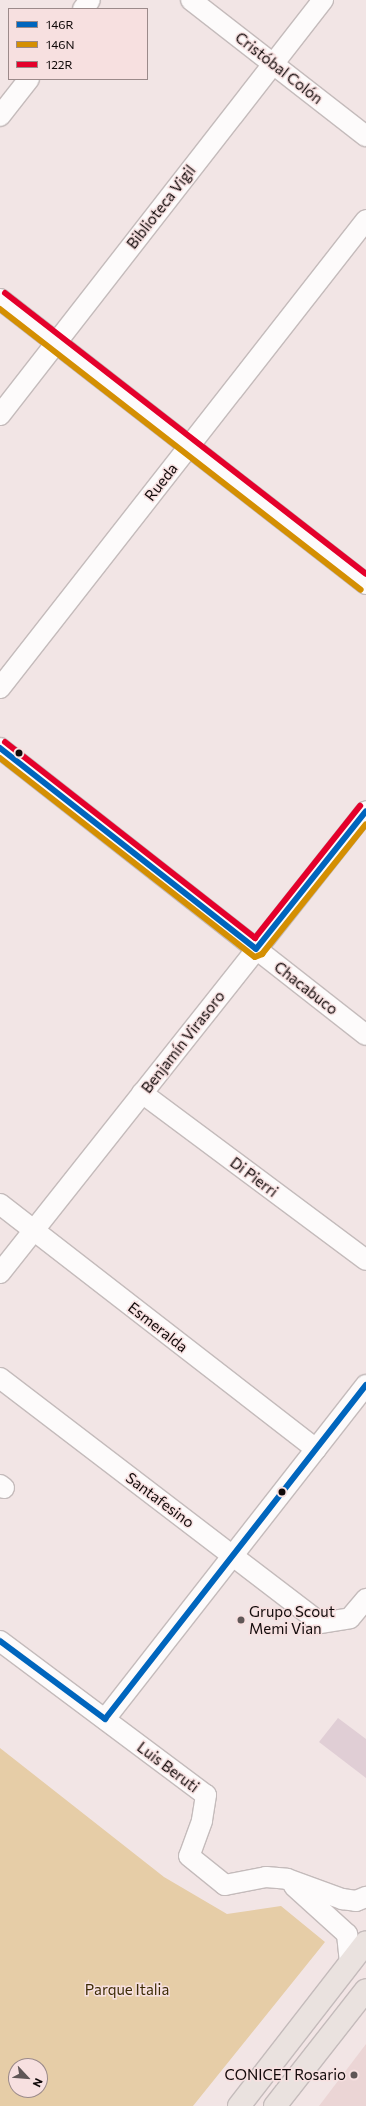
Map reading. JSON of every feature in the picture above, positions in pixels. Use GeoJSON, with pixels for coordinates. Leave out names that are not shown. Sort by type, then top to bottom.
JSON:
{"type":"FeatureCollection","features":[{"type":"Feature","properties":{"kind":"main road"},"geometry":{"type":"LineString","coordinates":[[239,2106],[366,1942]]}},
{"type":"Feature","properties":{"kind":"main road"},"geometry":{"type":"LineString","coordinates":[[274,2106],[366,1990]]}},
{"type":"Feature","properties":{"kind":"street","name":"Cristóbal Colón"},"geometry":{"type":"LineString","coordinates":[[191,0],[366,136]]}},
{"type":"Feature","properties":{"kind":"street","name":"Biblioteca Vigil"},"geometry":{"type":"LineString","coordinates":[[0,415],[323,0]]}},
{"type":"Feature","properties":{"kind":"street"},"geometry":{"type":"LineString","coordinates":[[0,116],[28,80]]}},
{"type":"Feature","properties":{"kind":"street","name":"Rueda"},"geometry":{"type":"LineString","coordinates":[[0,688],[366,220]]}},
{"type":"Feature","properties":{"kind":"street"},"geometry":{"type":"LineString","coordinates":[[0,299],[366,584]]}},
{"type":"Feature","properties":{"kind":"street","name":"Chacabuco"},"geometry":{"type":"LineString","coordinates":[[0,748],[366,1035]]}},
{"type":"Feature","properties":{"kind":"street","name":"Benjamín Virasoro"},"geometry":{"type":"LineString","coordinates":[[0,1273],[366,811]]}},
{"type":"Feature","properties":{"kind":"street","name":"Di Pierri"},"geometry":{"type":"LineString","coordinates":[[142,1093],[366,1260]]}},
{"type":"Feature","properties":{"kind":"street","name":"Esmeralda"},"geometry":{"type":"LineString","coordinates":[[0,1204],[316,1449]]}},
{"type":"Feature","properties":{"kind":"street","name":"Santafesino"},"geometry":{"type":"LineString","coordinates":[[0,1378],[320,1623],[350,1618],[366,1599]]}},
{"type":"Feature","properties":{"kind":"street"},"geometry":{"type":"LineString","coordinates":[[105,1719],[366,1385]]}},
{"type":"Feature","properties":{"kind":"street","name":"Luis Beruti"},"geometry":{"type":"LineString","coordinates":[[0,1640],[206,1795],[202,1821],[188,1856],[225,1885],[266,1877],[287,1879],[342,1899],[356,1901],[366,1897]]}},
{"type":"Feature","properties":{"kind":"street"},"geometry":{"type":"LineString","coordinates":[[287,1879],[347,1934],[350,1962]]}},
{"type":"Feature","properties":{"kind":"shaded area","name":"CONICET Rosario"},"geometry":{"type":"Polygon","coordinates":[[[366,2044],[366,2106],[319,2106],[366,2044]]]}},
{"type":"Feature","properties":{"kind":"green space","name":"Parque Italia"},"geometry":{"type":"Polygon","coordinates":[[[0,1748],[164,1877],[227,1914],[281,1906],[325,1942],[193,2106],[0,2106],[0,1748]]]}},
{"type":"Feature","properties":{"kind":"building"},"geometry":{"type":"Polygon","coordinates":[[[338,1718],[366,1739],[366,1778],[319,1742],[338,1718]]]}},
{"type":"Feature","properties":{"kind":"transit line","name":"122R"},"geometry":{"type":"LineString","coordinates":[[5,293],[366,574]]}},
{"type":"Feature","properties":{"kind":"transit line","name":"146N"},"geometry":{"type":"LineString","coordinates":[[0,309],[361,590]]}},
{"type":"Feature","properties":{"kind":"transit line","name":"122R"},"geometry":{"type":"LineString","coordinates":[[5,742],[255,938],[360,806]]}},
{"type":"Feature","properties":{"kind":"transit line","name":"146R"},"geometry":{"type":"LineString","coordinates":[[0,748],[256,949],[366,811]]}},
{"type":"Feature","properties":{"kind":"transit line","name":"146N"},"geometry":{"type":"LineString","coordinates":[[0,758],[255,957],[262,954],[366,824]]}},
{"type":"Feature","properties":{"kind":"transit line","name":"146R"},"geometry":{"type":"LineString","coordinates":[[0,1641],[105,1719],[366,1385]]}},
{"type":"Feature","properties":{"kind":"place","name":"Grupo Scout Memi Vian"},"geometry":{"type":"Point","coordinates":[241,1620]}},
{"type":"Feature","properties":{"kind":"place","name":"CONICET Rosario"},"geometry":{"type":"Point","coordinates":[354,2075]}}]}
